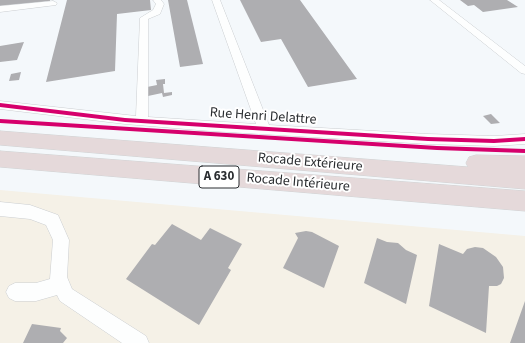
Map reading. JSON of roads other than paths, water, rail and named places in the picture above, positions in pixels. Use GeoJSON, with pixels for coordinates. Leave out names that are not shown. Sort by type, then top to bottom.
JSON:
{"type":"FeatureCollection","features":[{"type":"Feature","properties":{"kind":"highway","name":"Rocade Extérieure"},"geometry":{"type":"LineString","coordinates":[[0,138],[525,180]]}},
{"type":"Feature","properties":{"kind":"highway","name":"Rocade Intérieure"},"geometry":{"type":"LineString","coordinates":[[0,159],[525,201]]}},
{"type":"Feature","properties":{"kind":"highway"},"geometry":{"type":"LineString","coordinates":[[354,167],[400,159],[525,164]]}},
{"type":"Feature","properties":{"kind":"highway"},"geometry":{"type":"LineString","coordinates":[[439,194],[478,210],[525,215]]}},
{"type":"Feature","properties":{"kind":"street"},"geometry":{"type":"LineString","coordinates":[[142,121],[144,18],[157,12],[160,4],[157,0]]}},
{"type":"Feature","properties":{"kind":"street"},"geometry":{"type":"LineString","coordinates":[[216,0],[264,129]]}},
{"type":"Feature","properties":{"kind":"street"},"geometry":{"type":"LineString","coordinates":[[434,0],[525,71]]}},
{"type":"Feature","properties":{"kind":"street"},"geometry":{"type":"LineString","coordinates":[[0,9],[53,3]]}},
{"type":"Feature","properties":{"kind":"street","name":"Rue Henri Delattre"},"geometry":{"type":"LineString","coordinates":[[0,105],[142,121],[264,129],[435,139],[494,141],[525,139]]}},
{"type":"Feature","properties":{"kind":"street"},"geometry":{"type":"LineString","coordinates":[[0,209],[30,212],[52,220],[61,240],[58,278],[66,295],[139,343]]}},
{"type":"Feature","properties":{"kind":"street"},"geometry":{"type":"LineString","coordinates":[[15,292],[36,292],[61,285]]}}]}
